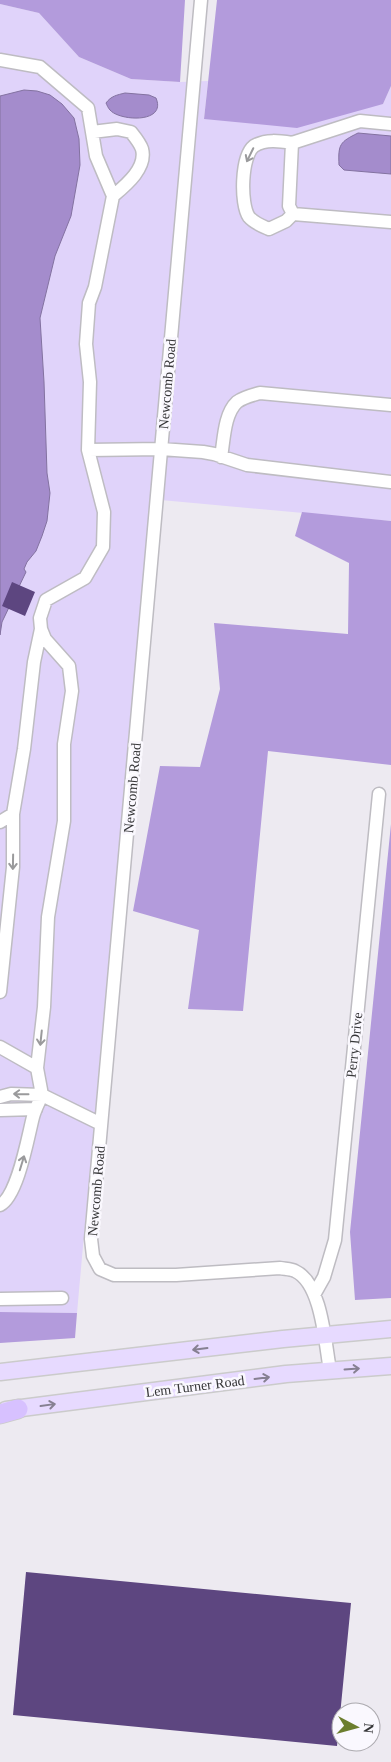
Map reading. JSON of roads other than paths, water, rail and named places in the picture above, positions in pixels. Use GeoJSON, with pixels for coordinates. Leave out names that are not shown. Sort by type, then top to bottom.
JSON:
{"type":"FeatureCollection","features":[{"type":"Feature","properties":{"kind":"main road"},"geometry":{"type":"LineString","coordinates":[[0,1372],[391,1329]]}},
{"type":"Feature","properties":{"kind":"main road","name":"Lem Turner Road"},"geometry":{"type":"LineString","coordinates":[[6,1411],[330,1370],[391,1366]]}},
{"type":"Feature","properties":{"kind":"street","name":"Newcomb Road"},"geometry":{"type":"LineString","coordinates":[[201,0],[91,1238],[93,1256],[100,1269],[114,1275],[176,1275],[280,1268],[295,1271],[307,1280],[315,1293],[330,1370]]}},
{"type":"Feature","properties":{"kind":"street"},"geometry":{"type":"LineString","coordinates":[[0,60],[40,67],[88,108],[96,156],[113,196],[95,287],[89,303],[86,344],[90,382],[88,450],[104,512],[103,547],[85,578],[46,600],[40,618],[41,629],[45,639],[69,666],[72,691],[64,744],[64,821],[48,917],[44,1007],[37,1068],[42,1095],[36,1109],[16,1181],[4,1203],[0,1205]]}},
{"type":"Feature","properties":{"kind":"street"},"geometry":{"type":"LineString","coordinates":[[391,124],[360,121],[292,143],[265,141],[253,147],[246,160],[244,179],[244,200],[249,216],[257,223],[269,229],[286,221],[293,214],[391,222]]}},
{"type":"Feature","properties":{"kind":"street"},"geometry":{"type":"LineString","coordinates":[[92,132],[117,128],[131,132],[141,147],[144,159],[132,179],[113,196]]}},
{"type":"Feature","properties":{"kind":"street"},"geometry":{"type":"LineString","coordinates":[[292,143],[289,206],[293,214]]}},
{"type":"Feature","properties":{"kind":"street"},"geometry":{"type":"LineString","coordinates":[[221,456],[228,416],[237,402],[249,396],[260,393],[391,405]]}},
{"type":"Feature","properties":{"kind":"street"},"geometry":{"type":"LineString","coordinates":[[88,450],[160,449],[203,452],[247,465],[391,482]]}},
{"type":"Feature","properties":{"kind":"street"},"geometry":{"type":"LineString","coordinates":[[0,992],[13,867],[13,814],[24,749],[34,662],[41,629]]}},
{"type":"Feature","properties":{"kind":"street","name":"Perry Drive"},"geometry":{"type":"LineString","coordinates":[[315,1293],[324,1276],[335,1240],[379,794]]}},
{"type":"Feature","properties":{"kind":"street"},"geometry":{"type":"LineString","coordinates":[[0,822],[13,814]]}},
{"type":"Feature","properties":{"kind":"street"},"geometry":{"type":"LineString","coordinates":[[0,1047],[37,1068]]}},
{"type":"Feature","properties":{"kind":"street"},"geometry":{"type":"LineString","coordinates":[[0,1097],[11,1094],[42,1095],[101,1124]]}},
{"type":"Feature","properties":{"kind":"street"},"geometry":{"type":"LineString","coordinates":[[0,1110],[36,1109]]}},
{"type":"Feature","properties":{"kind":"street"},"geometry":{"type":"LineString","coordinates":[[0,1300],[62,1298]]}}]}
